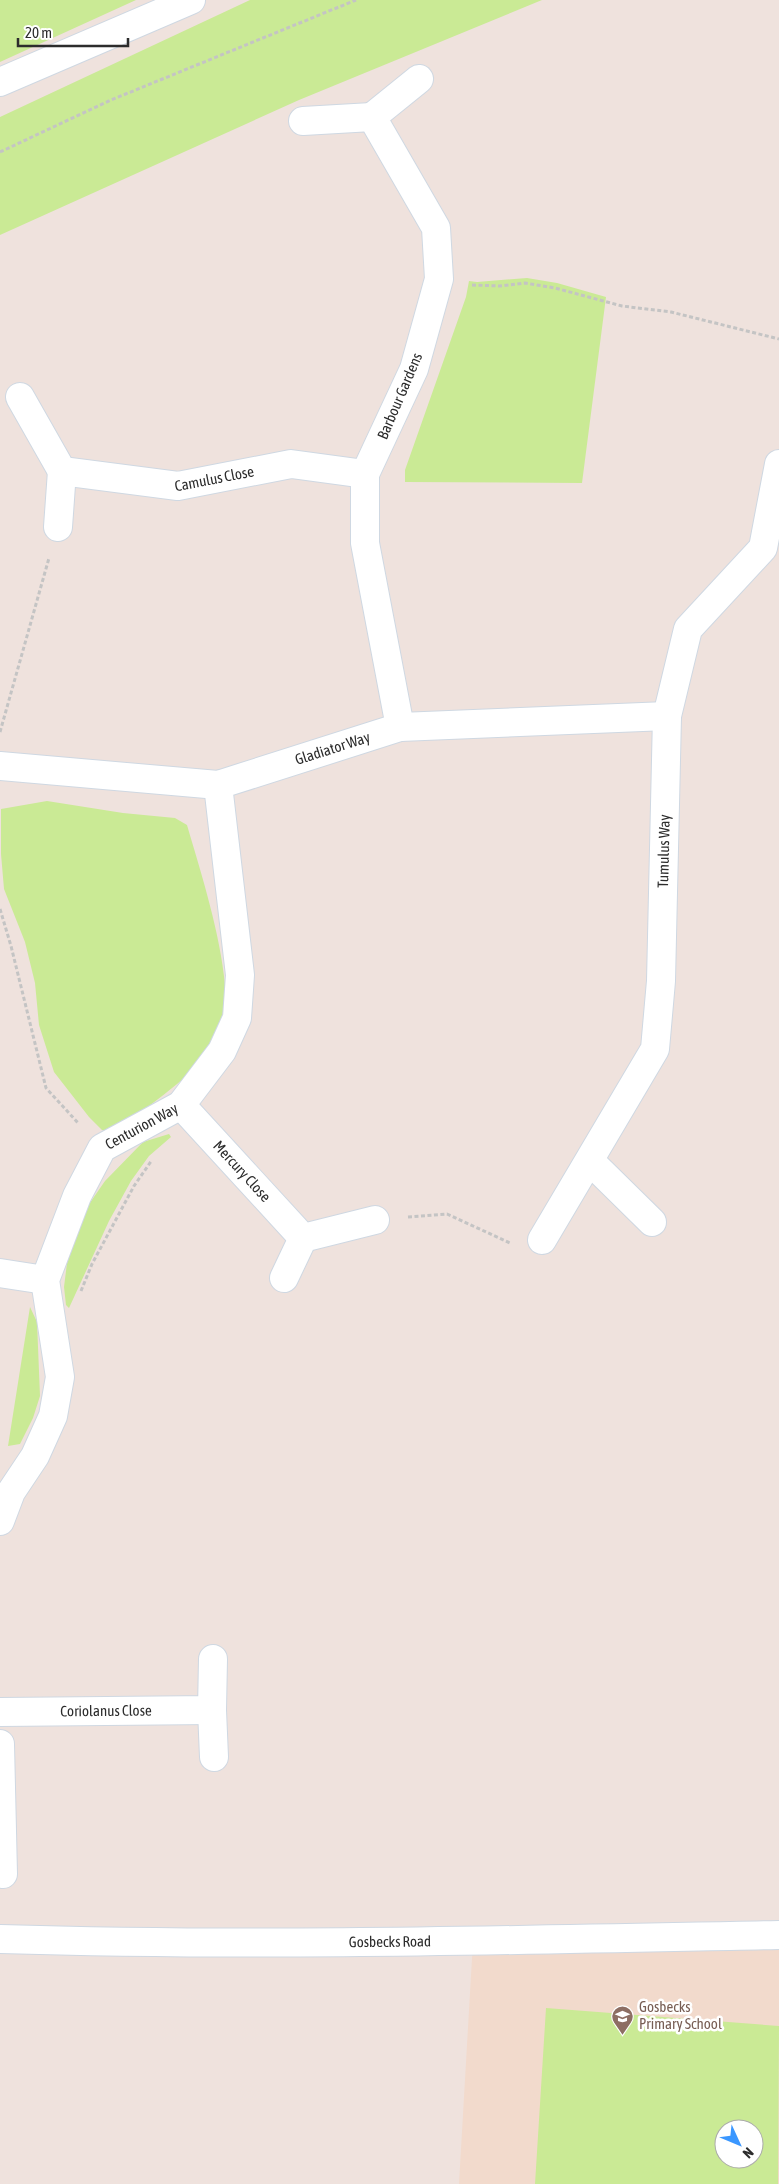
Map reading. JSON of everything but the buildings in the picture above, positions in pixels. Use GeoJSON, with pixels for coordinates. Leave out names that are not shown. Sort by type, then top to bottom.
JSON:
{"type":"FeatureCollection","features":[{"type":"Feature","properties":{"kind":"street"},"geometry":{"type":"LineString","coordinates":[[0,82],[191,0]]}},
{"type":"Feature","properties":{"kind":"street"},"geometry":{"type":"LineString","coordinates":[[303,121],[372,117],[419,79]]}},
{"type":"Feature","properties":{"kind":"street","name":"Barbour Gardens"},"geometry":{"type":"LineString","coordinates":[[372,117],[436,228],[439,279],[414,369],[365,474],[365,542],[400,727]]}},
{"type":"Feature","properties":{"kind":"street"},"geometry":{"type":"LineString","coordinates":[[20,397],[62,471],[58,527]]}},
{"type":"Feature","properties":{"kind":"street","name":"Camulus Close"},"geometry":{"type":"LineString","coordinates":[[62,471],[178,486],[291,464],[365,474]]}},
{"type":"Feature","properties":{"kind":"street","name":"Tumulus Way"},"geometry":{"type":"LineString","coordinates":[[542,1240],[655,1049],[661,981],[667,716],[688,629],[763,548],[779,464]]}},
{"type":"Feature","properties":{"kind":"street","name":"Gladiator Way"},"geometry":{"type":"LineString","coordinates":[[0,766],[218,785],[400,727],[667,716]]}},
{"type":"Feature","properties":{"kind":"street","name":"Centurion Way"},"geometry":{"type":"LineString","coordinates":[[0,1521],[12,1492],[34,1456],[53,1416],[60,1377],[45,1280],[77,1196],[102,1148],[180,1105],[222,1051],[237,1018],[240,975],[218,785]]}},
{"type":"Feature","properties":{"kind":"street","name":"Mercury Close"},"geometry":{"type":"LineString","coordinates":[[180,1105],[303,1238]]}},
{"type":"Feature","properties":{"kind":"street"},"geometry":{"type":"LineString","coordinates":[[590,1161],[652,1222]]}},
{"type":"Feature","properties":{"kind":"street"},"geometry":{"type":"LineString","coordinates":[[284,1278],[303,1238],[376,1220]]}},
{"type":"Feature","properties":{"kind":"street"},"geometry":{"type":"LineString","coordinates":[[0,1273],[45,1280]]}},
{"type":"Feature","properties":{"kind":"street"},"geometry":{"type":"LineString","coordinates":[[213,1659],[212,1710],[214,1757]]}},
{"type":"Feature","properties":{"kind":"street","name":"Coriolanus Close"},"geometry":{"type":"LineString","coordinates":[[0,1712],[212,1710]]}},
{"type":"Feature","properties":{"kind":"street"},"geometry":{"type":"LineString","coordinates":[[0,1744],[4,1874]]}},
{"type":"Feature","properties":{"kind":"street","name":"Gosbecks Road"},"geometry":{"type":"LineString","coordinates":[[0,1939],[99,1942],[422,1942],[779,1936]]}},
{"type":"Feature","properties":{"kind":"path"},"geometry":{"type":"LineString","coordinates":[[0,152],[111,100],[356,0]]}},
{"type":"Feature","properties":{"kind":"path"},"geometry":{"type":"LineString","coordinates":[[439,279],[470,285],[500,286],[525,283],[555,288],[622,306],[671,312],[779,339]]}},
{"type":"Feature","properties":{"kind":"path"},"geometry":{"type":"LineString","coordinates":[[0,733],[58,527]]}},
{"type":"Feature","properties":{"kind":"path"},"geometry":{"type":"LineString","coordinates":[[0,909],[46,1088],[102,1148]]}},
{"type":"Feature","properties":{"kind":"path"},"geometry":{"type":"LineString","coordinates":[[81,1292],[92,1264],[129,1195],[155,1157]]}},
{"type":"Feature","properties":{"kind":"path"},"geometry":{"type":"LineString","coordinates":[[376,1220],[447,1214],[531,1253],[542,1240]]}},
{"type":"Feature","properties":{"kind":"shaded area","name":"Gosbecks Primary School"},"geometry":{"type":"Polygon","coordinates":[[[779,1937],[779,2184],[459,2184],[473,1941],[779,1937]]]}},
{"type":"Feature","properties":{"kind":"green space"},"geometry":{"type":"Polygon","coordinates":[[[0,0],[136,0],[0,62],[0,0]]]}},
{"type":"Feature","properties":{"kind":"green space"},"geometry":{"type":"Polygon","coordinates":[[[250,0],[542,0],[299,100],[0,235],[0,117],[250,0]]]}},
{"type":"Feature","properties":{"kind":"green space"},"geometry":{"type":"Polygon","coordinates":[[[527,278],[557,283],[606,297],[582,483],[405,482],[405,470],[466,297],[469,281],[527,278]]]}},
{"type":"Feature","properties":{"kind":"green space"},"geometry":{"type":"Polygon","coordinates":[[[47,801],[123,813],[175,818],[187,825],[210,905],[223,965],[225,993],[222,1019],[209,1051],[190,1073],[113,1133],[102,1130],[89,1117],[54,1072],[39,1025],[35,983],[25,942],[4,889],[1,854],[1,809],[47,801]]]}},
{"type":"Feature","properties":{"kind":"green space"},"geometry":{"type":"Polygon","coordinates":[[[169,1134],[171,1137],[149,1156],[131,1181],[109,1221],[69,1308],[66,1305],[64,1287],[67,1263],[87,1207],[105,1181],[143,1142],[169,1134]]]}},
{"type":"Feature","properties":{"kind":"green space"},"geometry":{"type":"Polygon","coordinates":[[[30,1307],[37,1322],[40,1396],[33,1418],[20,1444],[8,1446],[30,1307]]]}},
{"type":"Feature","properties":{"kind":"green space"},"geometry":{"type":"Polygon","coordinates":[[[546,2008],[779,2026],[778,2184],[535,2184],[546,2008]]]}},
{"type":"Feature","properties":{"kind":"place","name":"Gosbecks Primary School"},"geometry":{"type":"Point","coordinates":[623,2035]}}]}
